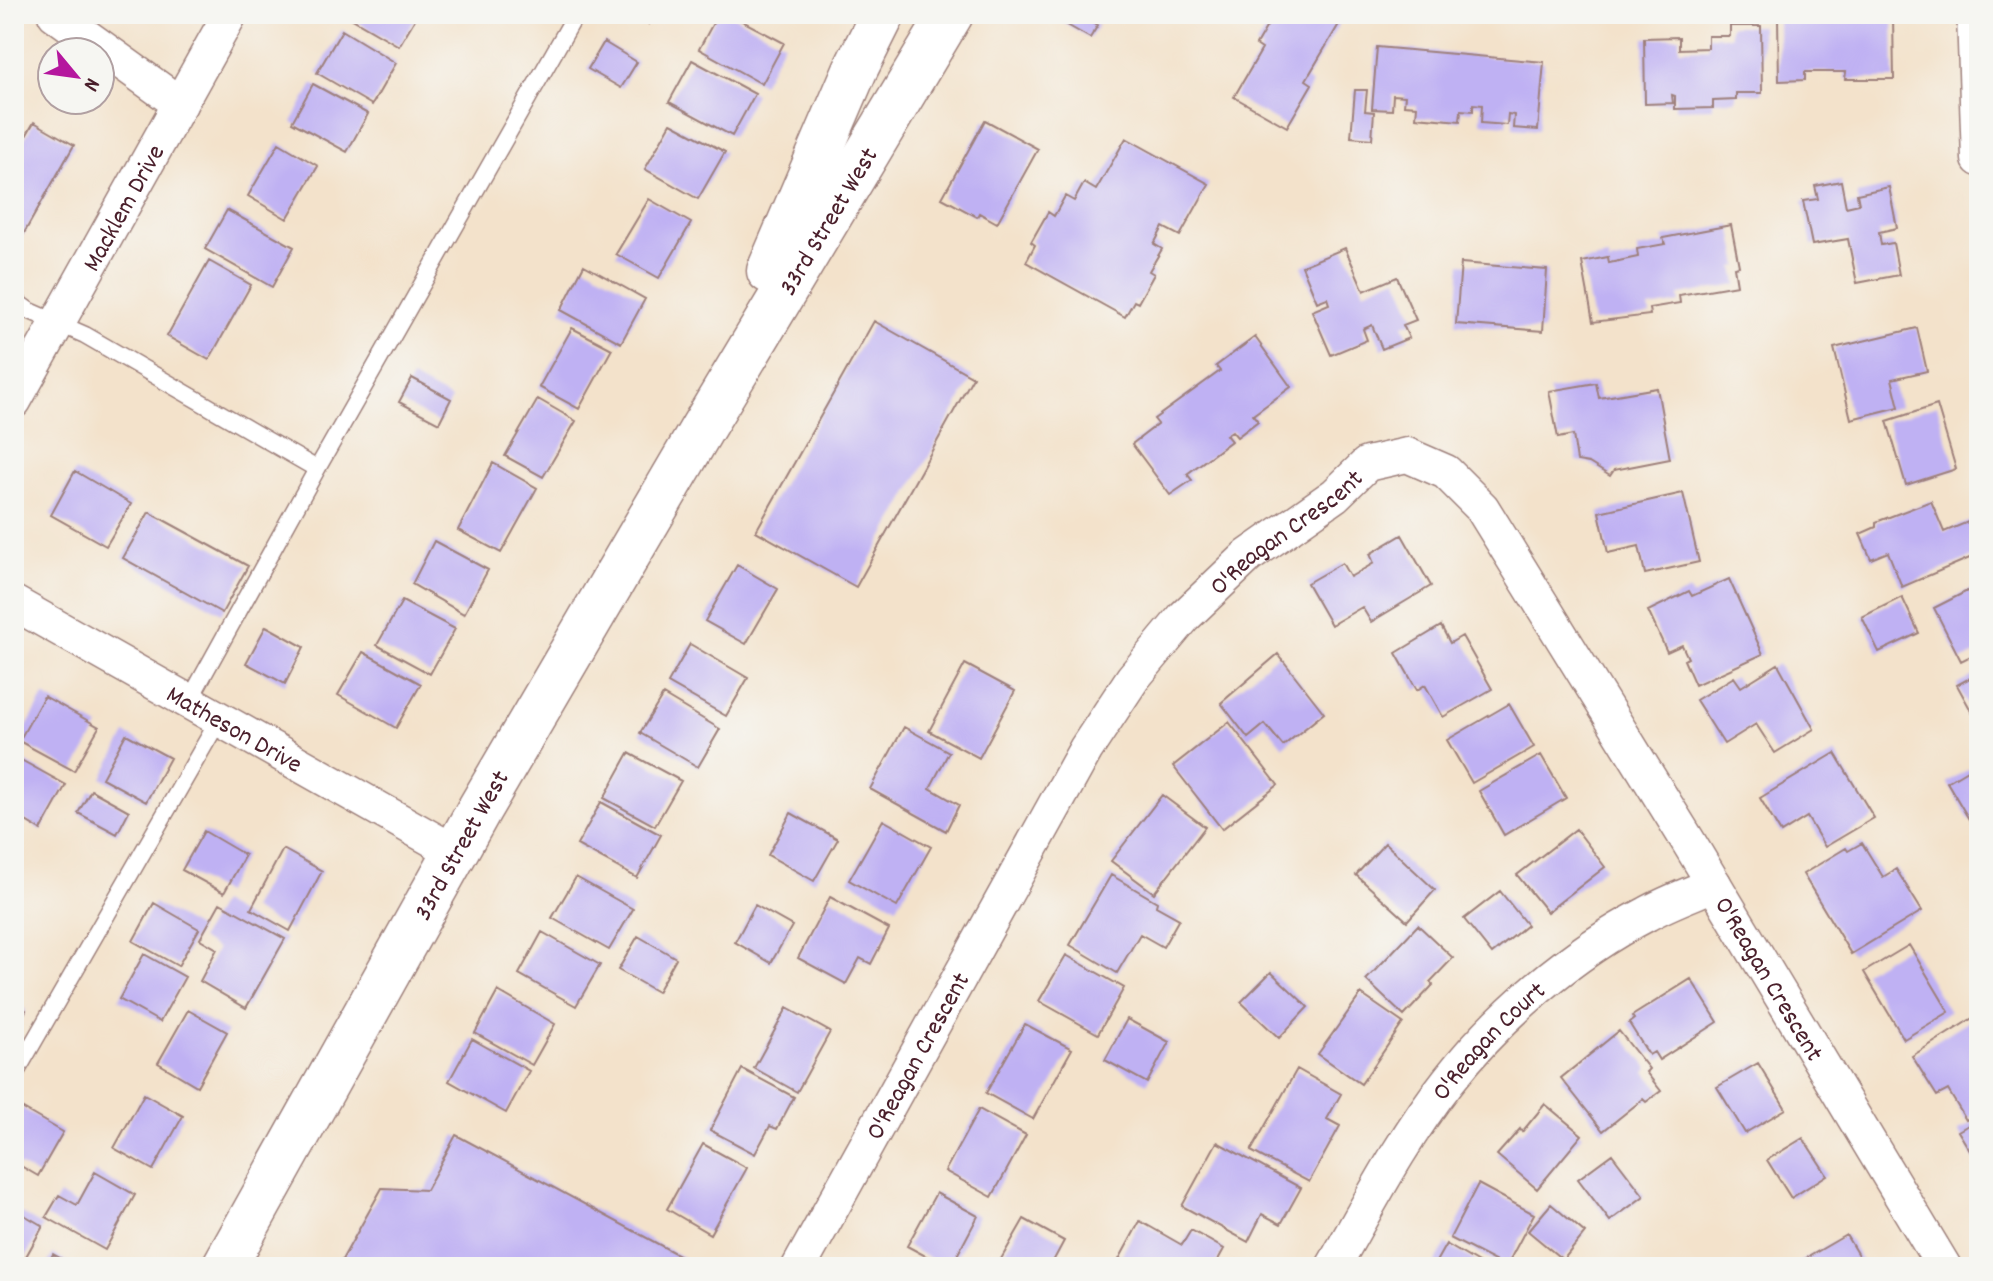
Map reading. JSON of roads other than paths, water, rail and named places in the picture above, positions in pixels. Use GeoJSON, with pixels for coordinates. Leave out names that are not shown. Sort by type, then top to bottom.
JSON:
{"type":"FeatureCollection","features":[{"type":"Feature","properties":{"kind":"main road","name":"33rd Street West"},"geometry":{"type":"LineString","coordinates":[[703,427],[849,85],[883,14]]}},
{"type":"Feature","properties":{"kind":"main road","name":"33rd Street West"},"geometry":{"type":"LineString","coordinates":[[224,1267],[455,852],[703,427],[951,14]]}},
{"type":"Feature","properties":{"kind":"street"},"geometry":{"type":"LineString","coordinates":[[55,14],[180,104]]}},
{"type":"Feature","properties":{"kind":"street","name":"Macklem Drive"},"geometry":{"type":"LineString","coordinates":[[14,401],[230,14]]}},
{"type":"Feature","properties":{"kind":"street"},"geometry":{"type":"LineString","coordinates":[[1974,14],[1979,159]]}},
{"type":"Feature","properties":{"kind":"street","name":"O'Reagan Crescent"},"geometry":{"type":"LineString","coordinates":[[799,1267],[1086,749],[1133,678],[1184,617],[1248,556],[1335,495],[1367,464],[1407,455],[1446,472],[1482,508],[1714,884],[1944,1267]]}},
{"type":"Feature","properties":{"kind":"street","name":"Matheson Drive"},"geometry":{"type":"LineString","coordinates":[[14,603],[455,852]]}},
{"type":"Feature","properties":{"kind":"street","name":"O'Reagan Court"},"geometry":{"type":"LineString","coordinates":[[1333,1267],[1403,1146],[1449,1080],[1498,1026],[1550,979],[1597,943],[1647,914],[1714,884]]}},
{"type":"Feature","properties":{"kind":"lane"},"geometry":{"type":"LineString","coordinates":[[189,701],[576,14]]}},
{"type":"Feature","properties":{"kind":"lane"},"geometry":{"type":"LineString","coordinates":[[14,300],[28,310],[85,335],[317,469]]}},
{"type":"Feature","properties":{"kind":"lane"},"geometry":{"type":"LineString","coordinates":[[14,1076],[220,718]]}}]}
